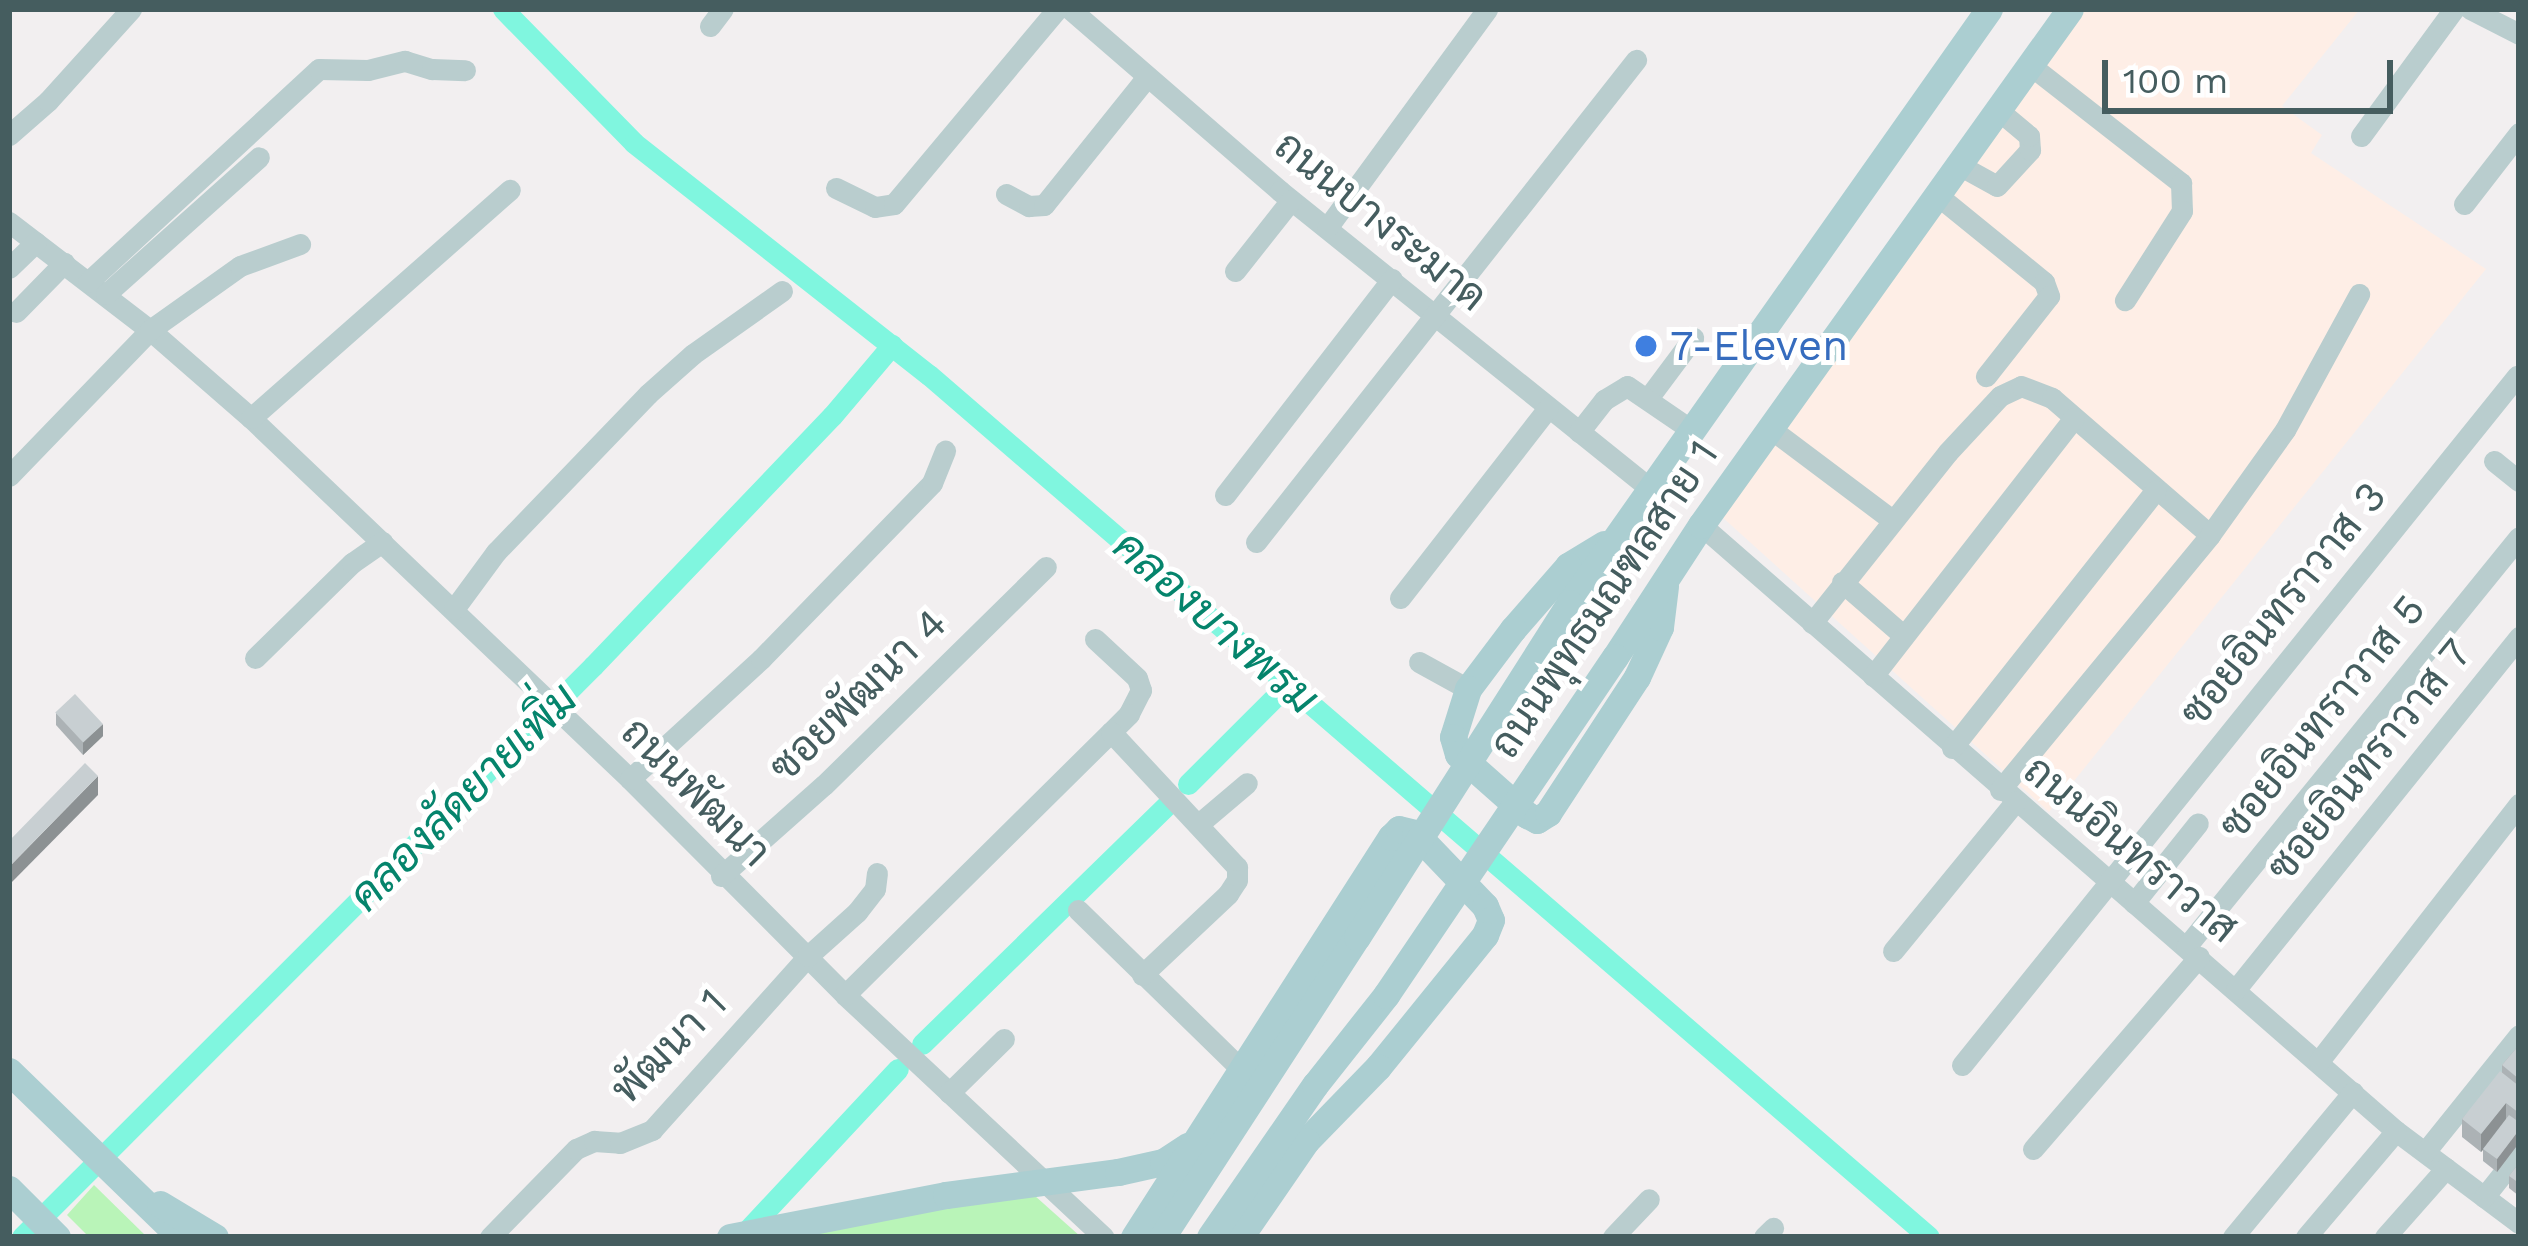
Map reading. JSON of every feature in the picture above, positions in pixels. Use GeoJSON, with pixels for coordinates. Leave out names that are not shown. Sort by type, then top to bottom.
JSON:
{"type":"FeatureCollection","features":[{"type":"Feature","properties":{"kind":"main road","name":"ถนนพุทธมณฑลสาย 1"},"geometry":{"type":"LineString","coordinates":[[1210,1237],[1315,1085],[1371,1020],[1701,525],[2070,9]]}},
{"type":"Feature","properties":{"kind":"main road","name":"ถนนพุทธมณฑลสาย 1"},"geometry":{"type":"LineString","coordinates":[[1162,1237],[1613,538],[1792,293],[1984,11]]}},
{"type":"Feature","properties":{"kind":"main road"},"geometry":{"type":"LineString","coordinates":[[1613,538],[1568,566],[1546,589],[1468,689],[1453,737],[1458,754],[1537,820],[1548,813],[1652,650],[1666,581]]}},
{"type":"Feature","properties":{"kind":"main road"},"geometry":{"type":"LineString","coordinates":[[1134,1237],[1391,837],[1399,829],[1415,833],[1485,907],[1491,920],[1485,935],[1378,1067],[1306,1141]]}},
{"type":"Feature","properties":{"kind":"main road"},"geometry":{"type":"LineString","coordinates":[[1240,1237],[1306,1141],[1371,1020]]}},
{"type":"Feature","properties":{"kind":"main road"},"geometry":{"type":"LineString","coordinates":[[1223,1099],[1290,1038]]}},
{"type":"Feature","properties":{"kind":"main road"},"geometry":{"type":"LineString","coordinates":[[9,1071],[179,1237]]}},
{"type":"Feature","properties":{"kind":"main road"},"geometry":{"type":"LineString","coordinates":[[730,1237],[1163,1162],[1196,1141]]}},
{"type":"Feature","properties":{"kind":"main road"},"geometry":{"type":"LineString","coordinates":[[126,1183],[215,1237]]}},
{"type":"Feature","properties":{"kind":"main road"},"geometry":{"type":"LineString","coordinates":[[9,1189],[57,1237]]}},
{"type":"Feature","properties":{"kind":"street"},"geometry":{"type":"LineString","coordinates":[[9,134],[48,101],[131,9]]}},
{"type":"Feature","properties":{"kind":"street"},"geometry":{"type":"LineString","coordinates":[[836,188],[875,207],[894,204],[1057,9]]}},
{"type":"Feature","properties":{"kind":"street","name":"ถนนบางระมาด"},"geometry":{"type":"LineString","coordinates":[[1070,9],[1291,200],[1648,487]]}},
{"type":"Feature","properties":{"kind":"street"},"geometry":{"type":"LineString","coordinates":[[1327,228],[1487,9]]}},
{"type":"Feature","properties":{"kind":"street"},"geometry":{"type":"LineString","coordinates":[[2361,136],[2454,9]]}},
{"type":"Feature","properties":{"kind":"street"},"geometry":{"type":"LineString","coordinates":[[2470,9],[2519,34]]}},
{"type":"Feature","properties":{"kind":"street"},"geometry":{"type":"LineString","coordinates":[[1256,542],[1636,60]]}},
{"type":"Feature","properties":{"kind":"street"},"geometry":{"type":"LineString","coordinates":[[97,288],[319,69],[368,70],[405,61],[466,70]]}},
{"type":"Feature","properties":{"kind":"street"},"geometry":{"type":"LineString","coordinates":[[2030,64],[2181,183],[2182,211],[2125,300]]}},
{"type":"Feature","properties":{"kind":"street"},"geometry":{"type":"LineString","coordinates":[[1006,194],[1029,206],[1044,205],[1147,77]]}},
{"type":"Feature","properties":{"kind":"street"},"geometry":{"type":"LineString","coordinates":[[1959,165],[1997,186],[2030,150],[2029,136],[1998,110]]}},
{"type":"Feature","properties":{"kind":"street"},"geometry":{"type":"LineString","coordinates":[[2464,204],[2519,133]]}},
{"type":"Feature","properties":{"kind":"street"},"geometry":{"type":"LineString","coordinates":[[97,288],[259,157]]}},
{"type":"Feature","properties":{"kind":"street"},"geometry":{"type":"LineString","coordinates":[[251,418],[510,190]]}},
{"type":"Feature","properties":{"kind":"street"},"geometry":{"type":"LineString","coordinates":[[1937,195],[2044,282],[2049,296],[1986,376]]}},
{"type":"Feature","properties":{"kind":"street"},"geometry":{"type":"LineString","coordinates":[[1235,272],[1291,200]]}},
{"type":"Feature","properties":{"kind":"street","name":"ถนนพัฒนา"},"geometry":{"type":"LineString","coordinates":[[9,222],[150,330],[251,418],[630,779],[845,995],[1103,1237]]}},
{"type":"Feature","properties":{"kind":"street"},"geometry":{"type":"LineString","coordinates":[[9,268],[35,242]]}},
{"type":"Feature","properties":{"kind":"street"},"geometry":{"type":"LineString","coordinates":[[9,476],[150,330],[240,266],[300,244]]}},
{"type":"Feature","properties":{"kind":"street"},"geometry":{"type":"LineString","coordinates":[[16,312],[64,263]]}},
{"type":"Feature","properties":{"kind":"street"},"geometry":{"type":"LineString","coordinates":[[1225,495],[1392,279]]}},
{"type":"Feature","properties":{"kind":"street"},"geometry":{"type":"LineString","coordinates":[[454,609],[496,552],[648,394],[693,354],[782,291]]}},
{"type":"Feature","properties":{"kind":"street"},"geometry":{"type":"LineString","coordinates":[[1893,951],[2285,430],[2359,294]]}},
{"type":"Feature","properties":{"kind":"street"},"geometry":{"type":"LineString","coordinates":[[1649,397],[1693,338]]}},
{"type":"Feature","properties":{"kind":"street","name":"ซอยอินทราวาส 3"},"geometry":{"type":"LineString","coordinates":[[1962,1065],[2517,376]]}},
{"type":"Feature","properties":{"kind":"street"},"geometry":{"type":"LineString","coordinates":[[1579,432],[1612,392],[1627,386],[1690,429]]}},
{"type":"Feature","properties":{"kind":"street"},"geometry":{"type":"LineString","coordinates":[[1812,622],[1891,519],[2000,396],[2021,386],[2034,388],[2074,418],[2210,535]]}},
{"type":"Feature","properties":{"kind":"street"},"geometry":{"type":"LineString","coordinates":[[1400,598],[1548,408]]}},
{"type":"Feature","properties":{"kind":"street"},"geometry":{"type":"LineString","coordinates":[[1873,676],[2074,418]]}},
{"type":"Feature","properties":{"kind":"street"},"geometry":{"type":"LineString","coordinates":[[1771,429],[1891,519]]}},
{"type":"Feature","properties":{"kind":"street"},"geometry":{"type":"LineString","coordinates":[[630,779],[760,659],[932,483],[945,451]]}},
{"type":"Feature","properties":{"kind":"street"},"geometry":{"type":"LineString","coordinates":[[2494,460],[2519,481]]}},
{"type":"Feature","properties":{"kind":"street"},"geometry":{"type":"LineString","coordinates":[[1952,748],[2155,491]]}},
{"type":"Feature","properties":{"kind":"street","name":"ถนนอินทราวาส"},"geometry":{"type":"LineString","coordinates":[[1701,525],[2007,796],[2396,1131],[2484,1197],[2513,1227]]}},
{"type":"Feature","properties":{"kind":"street","name":"ซอยอินทราวาส 5"},"geometry":{"type":"LineString","coordinates":[[2033,1150],[2519,537]]}},
{"type":"Feature","properties":{"kind":"street"},"geometry":{"type":"LineString","coordinates":[[255,658],[366,550],[382,542]]}},
{"type":"Feature","properties":{"kind":"street","name":"ซอยพัฒนา 4"},"geometry":{"type":"LineString","coordinates":[[721,875],[824,785],[1046,567]]}},
{"type":"Feature","properties":{"kind":"street"},"geometry":{"type":"LineString","coordinates":[[1842,582],[1904,636]]}},
{"type":"Feature","properties":{"kind":"street","name":"ซอยอินทราวาส 7"},"geometry":{"type":"LineString","coordinates":[[2236,989],[2519,637]]}},
{"type":"Feature","properties":{"kind":"street"},"geometry":{"type":"LineString","coordinates":[[845,995],[1129,715],[1141,690],[1137,678],[1095,639]]}},
{"type":"Feature","properties":{"kind":"street"},"geometry":{"type":"LineString","coordinates":[[1419,662],[1468,689]]}},
{"type":"Feature","properties":{"kind":"street"},"geometry":{"type":"LineString","coordinates":[[1111,733],[1201,822],[1237,867],[1237,880],[1142,975]]}},
{"type":"Feature","properties":{"kind":"street"},"geometry":{"type":"LineString","coordinates":[[1201,822],[1247,783]]}},
{"type":"Feature","properties":{"kind":"street"},"geometry":{"type":"LineString","coordinates":[[2319,1061],[2519,804]]}},
{"type":"Feature","properties":{"kind":"street"},"geometry":{"type":"LineString","coordinates":[[2134,903],[2198,823]]}},
{"type":"Feature","properties":{"kind":"street","name":"พัฒนา 1"},"geometry":{"type":"LineString","coordinates":[[490,1237],[576,1149],[594,1141],[620,1143],[652,1130],[808,956],[857,912],[874,889],[877,873]]}},
{"type":"Feature","properties":{"kind":"street"},"geometry":{"type":"LineString","coordinates":[[1078,910],[1243,1070]]}},
{"type":"Feature","properties":{"kind":"street"},"geometry":{"type":"LineString","coordinates":[[2425,1152],[2519,1035]]}},
{"type":"Feature","properties":{"kind":"street"},"geometry":{"type":"LineString","coordinates":[[949,1093],[1004,1039]]}},
{"type":"Feature","properties":{"kind":"street"},"geometry":{"type":"LineString","coordinates":[[2233,1237],[2353,1092]]}},
{"type":"Feature","properties":{"kind":"street"},"geometry":{"type":"LineString","coordinates":[[2306,1237],[2396,1131]]}},
{"type":"Feature","properties":{"kind":"street"},"geometry":{"type":"LineString","coordinates":[[2484,1197],[2519,1153]]}},
{"type":"Feature","properties":{"kind":"street"},"geometry":{"type":"LineString","coordinates":[[2385,1237],[2446,1168]]}},
{"type":"Feature","properties":{"kind":"street"},"geometry":{"type":"LineString","coordinates":[[1613,1237],[1649,1199]]}},
{"type":"Feature","properties":{"kind":"shaded area"},"geometry":{"type":"Polygon","coordinates":[[[2086,9],[2360,9],[2282,106],[2322,135],[2311,153],[2486,269],[2049,812],[1721,516],[2086,9]]]}},
{"type":"Feature","properties":{"kind":"green space"},"geometry":{"type":"Polygon","coordinates":[[[94,1185],[147,1237],[89,1237],[67,1215],[94,1185]]]}},
{"type":"Feature","properties":{"kind":"green space"},"geometry":{"type":"Polygon","coordinates":[[[1025,1187],[1081,1237],[751,1237],[1025,1187]]]}},
{"type":"Feature","properties":{"kind":"building"},"geometry":{"type":"Polygon","coordinates":[[[75,694],[103,724],[83,742],[55,712],[75,694]]]}},
{"type":"Feature","properties":{"kind":"building"},"geometry":{"type":"Polygon","coordinates":[[[85,763],[98,776],[9,867],[9,841],[85,763]]]}},
{"type":"Feature","properties":{"kind":"building"},"geometry":{"type":"Polygon","coordinates":[[[2519,1045],[2519,1079],[2502,1065],[2519,1045]]]}},
{"type":"Feature","properties":{"kind":"building"},"geometry":{"type":"Polygon","coordinates":[[[2500,1071],[2519,1086],[2519,1113],[2506,1103],[2481,1134],[2462,1119],[2500,1071]]]}},
{"type":"Feature","properties":{"kind":"building"},"geometry":{"type":"Polygon","coordinates":[[[2509,1115],[2519,1122],[2519,1130],[2497,1159],[2483,1149],[2509,1115]]]}},
{"type":"Feature","properties":{"kind":"building"},"geometry":{"type":"Polygon","coordinates":[[[2519,1163],[2519,1183],[2509,1176],[2519,1163]]]}},
{"type":"Feature","properties":{"kind":"waterway","name":"คลองบางพรม"},"geometry":{"type":"LineString","coordinates":[[503,9],[634,143],[929,375],[1929,1237]]}},
{"type":"Feature","properties":{"kind":"waterway","name":"คลองลัดยายเพิ่ม"},"geometry":{"type":"LineString","coordinates":[[22,1237],[593,666],[832,416],[892,345]]}},
{"type":"Feature","properties":{"kind":"waterway"},"geometry":{"type":"LineString","coordinates":[[1188,784],[1289,683]]}},
{"type":"Feature","properties":{"kind":"waterway"},"geometry":{"type":"LineString","coordinates":[[922,1044],[1169,803]]}},
{"type":"Feature","properties":{"kind":"waterway"},"geometry":{"type":"LineString","coordinates":[[743,1235],[898,1069]]}},
{"type":"Feature","properties":{"kind":"place","name":"7-Eleven"},"geometry":{"type":"Point","coordinates":[1646,346]}}]}
